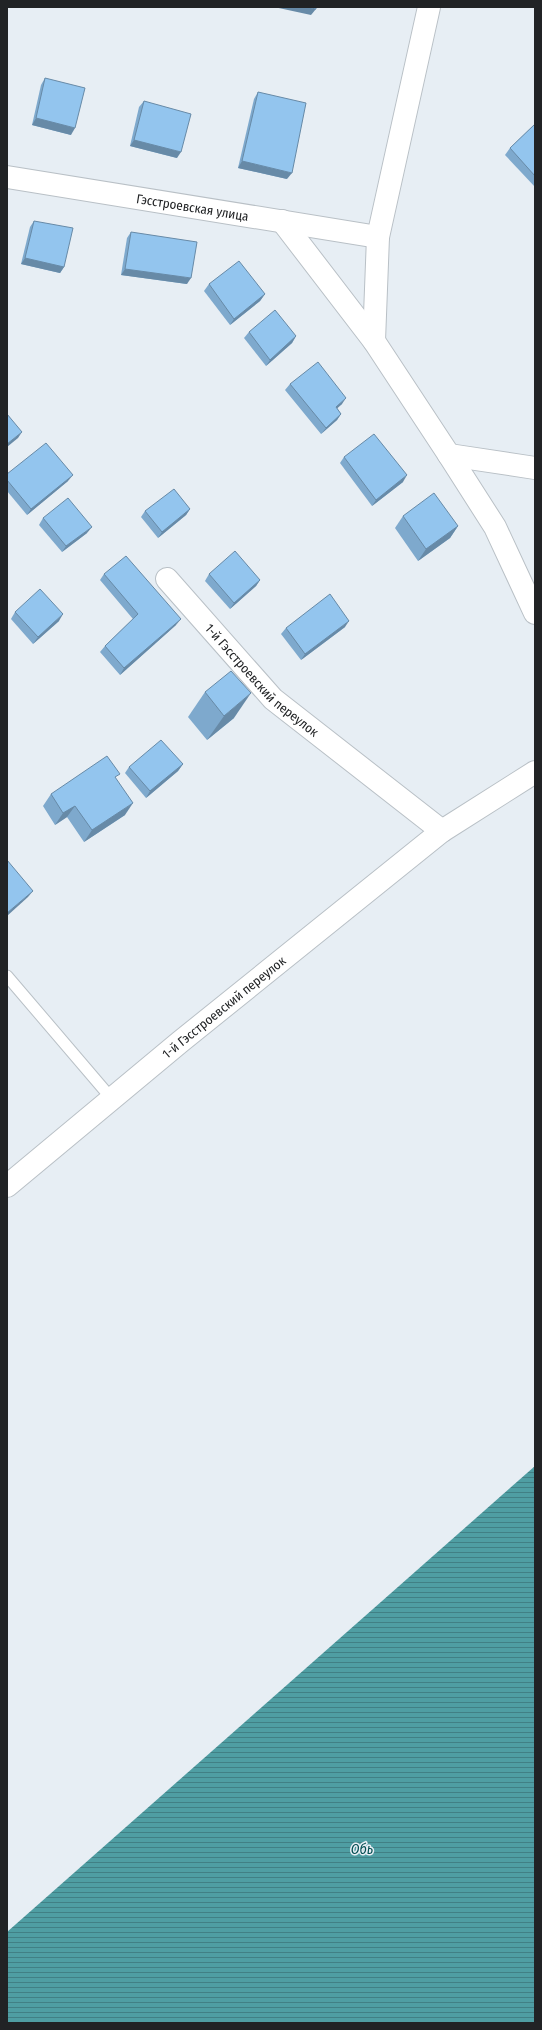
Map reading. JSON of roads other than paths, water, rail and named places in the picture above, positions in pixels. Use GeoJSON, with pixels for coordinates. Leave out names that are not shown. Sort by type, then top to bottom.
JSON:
{"type":"FeatureCollection","features":[{"type":"Feature","properties":{"kind":"street"},"geometry":{"type":"LineString","coordinates":[[374,341],[378,237],[429,7]]}},
{"type":"Feature","properties":{"kind":"street","name":"Гэсстроевская улица"},"geometry":{"type":"LineString","coordinates":[[7,177],[378,237]]}},
{"type":"Feature","properties":{"kind":"street"},"geometry":{"type":"LineString","coordinates":[[282,222],[374,341],[449,455],[495,527],[535,613]]}},
{"type":"Feature","properties":{"kind":"street"},"geometry":{"type":"LineString","coordinates":[[449,455],[535,468]]}},
{"type":"Feature","properties":{"kind":"street","name":"1-й Гэсстроевский переулок"},"geometry":{"type":"LineString","coordinates":[[168,579],[273,699],[442,831]]}},
{"type":"Feature","properties":{"kind":"street","name":"1-й Гэсстроевский переулок"},"geometry":{"type":"LineString","coordinates":[[7,1186],[112,1098],[442,831],[535,772]]}},
{"type":"Feature","properties":{"kind":"lane"},"geometry":{"type":"LineString","coordinates":[[7,976],[112,1098]]}},
{"type":"Feature","properties":{"kind":"water","name":"Обь"},"geometry":{"type":"Polygon","coordinates":[[[535,1466],[535,2023],[7,2023],[7,1932],[535,1466]]]}}]}
